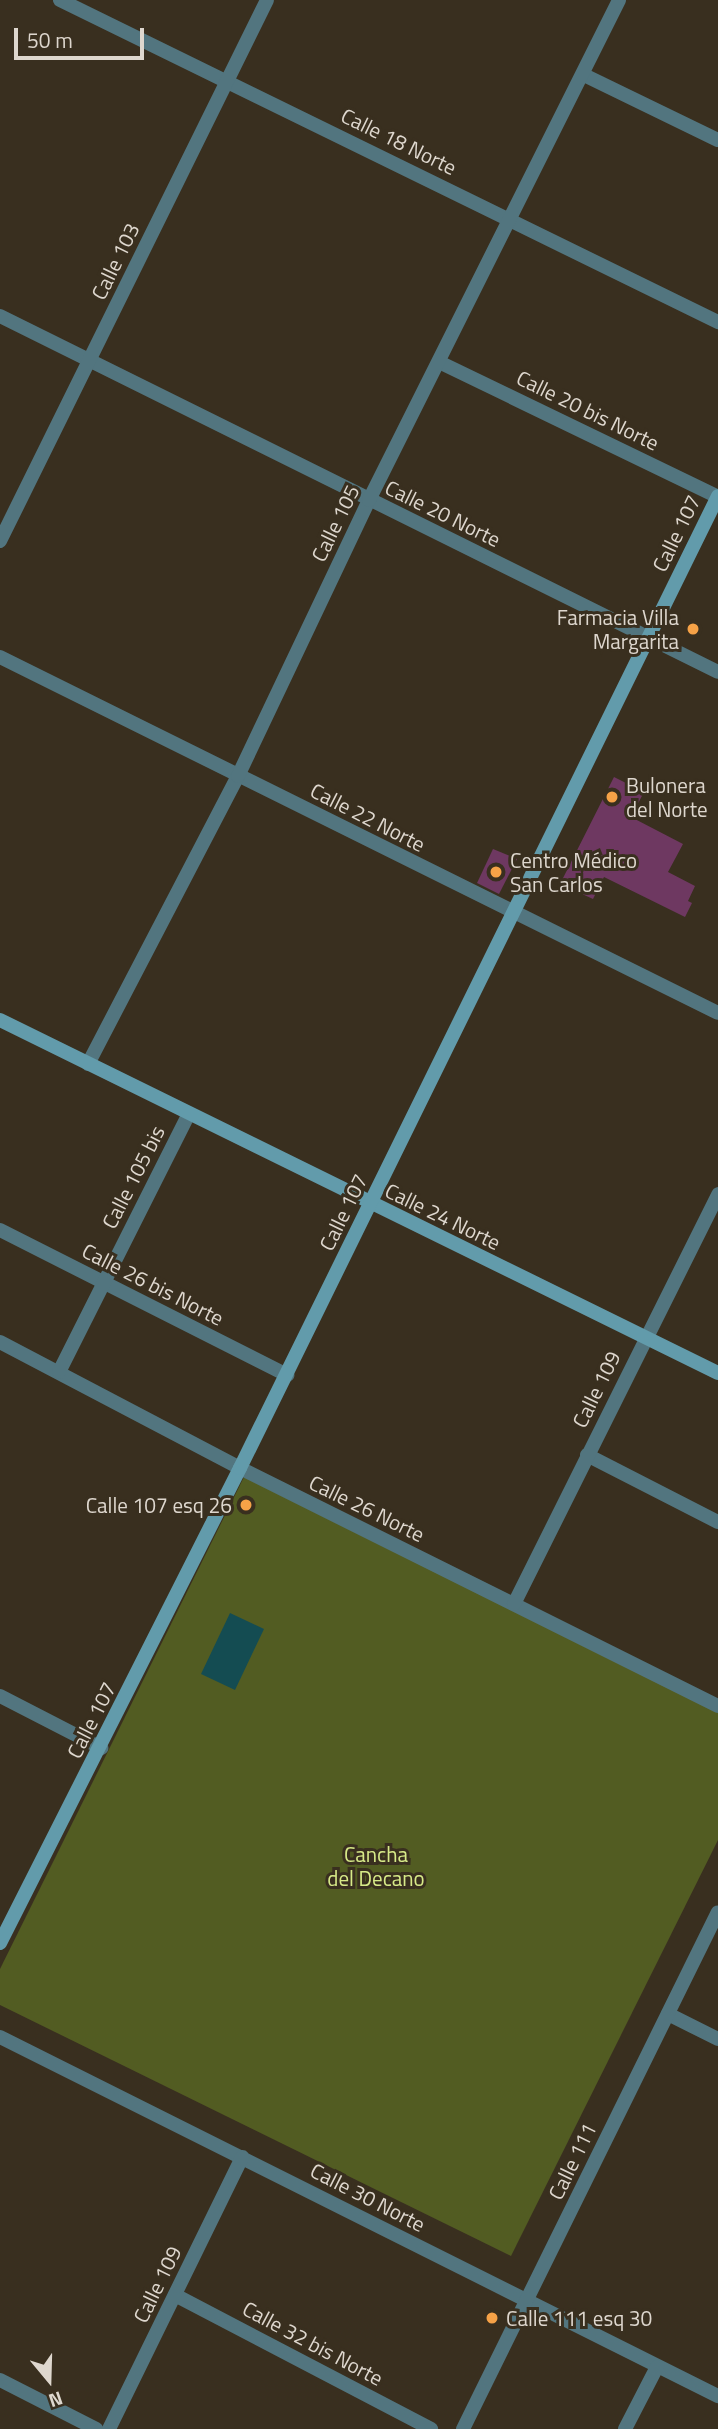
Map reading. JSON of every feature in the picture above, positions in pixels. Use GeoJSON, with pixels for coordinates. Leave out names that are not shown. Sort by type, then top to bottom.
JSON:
{"type":"FeatureCollection","features":[{"type":"Feature","properties":{"kind":"street","name":"Calle 18 Norte"},"geometry":{"type":"LineString","coordinates":[[60,0],[718,322]]}},
{"type":"Feature","properties":{"kind":"street","name":"Calle 103"},"geometry":{"type":"LineString","coordinates":[[0,541],[267,0]]}},
{"type":"Feature","properties":{"kind":"street","name":"Calle 105"},"geometry":{"type":"LineString","coordinates":[[88,1064],[238,776],[369,500],[509,218],[584,75],[619,0]]}},
{"type":"Feature","properties":{"kind":"street"},"geometry":{"type":"LineString","coordinates":[[584,75],[718,140]]}},
{"type":"Feature","properties":{"kind":"street","name":"Calle 20 Norte"},"geometry":{"type":"LineString","coordinates":[[0,316],[718,672]]}},
{"type":"Feature","properties":{"kind":"street","name":"Calle 20 bis Norte"},"geometry":{"type":"LineString","coordinates":[[439,362],[718,497]]}},
{"type":"Feature","properties":{"kind":"street","name":"Calle 107"},"geometry":{"type":"LineString","coordinates":[[0,1943],[101,1748],[718,497]]}},
{"type":"Feature","properties":{"kind":"street","name":"Calle 22 Norte"},"geometry":{"type":"LineString","coordinates":[[0,657],[718,1013]]}},
{"type":"Feature","properties":{"kind":"street","name":"Calle 24 Norte"},"geometry":{"type":"LineString","coordinates":[[0,1020],[718,1373]]}},
{"type":"Feature","properties":{"kind":"street","name":"Calle 105 bis"},"geometry":{"type":"LineString","coordinates":[[59,1372],[189,1114]]}},
{"type":"Feature","properties":{"kind":"street","name":"Calle 109"},"geometry":{"type":"LineString","coordinates":[[513,1604],[718,1194]]}},
{"type":"Feature","properties":{"kind":"street","name":"Calle 26 bis Norte"},"geometry":{"type":"LineString","coordinates":[[0,1230],[286,1375]]}},
{"type":"Feature","properties":{"kind":"street","name":"Calle 26 Norte"},"geometry":{"type":"LineString","coordinates":[[0,1342],[240,1468],[718,1706]]}},
{"type":"Feature","properties":{"kind":"street"},"geometry":{"type":"LineString","coordinates":[[587,1455],[718,1522]]}},
{"type":"Feature","properties":{"kind":"street"},"geometry":{"type":"LineString","coordinates":[[0,1696],[101,1748]]}},
{"type":"Feature","properties":{"kind":"street","name":"Calle 111"},"geometry":{"type":"LineString","coordinates":[[463,2429],[718,1912]]}},
{"type":"Feature","properties":{"kind":"street"},"geometry":{"type":"LineString","coordinates":[[668,2014],[718,2039]]}},
{"type":"Feature","properties":{"kind":"street","name":"Calle 30 Norte"},"geometry":{"type":"LineString","coordinates":[[0,2036],[718,2396]]}},
{"type":"Feature","properties":{"kind":"street","name":"Calle 109"},"geometry":{"type":"LineString","coordinates":[[109,2429],[242,2157]]}},
{"type":"Feature","properties":{"kind":"street","name":"Calle 32 bis Norte"},"geometry":{"type":"LineString","coordinates":[[175,2295],[431,2429]]}},
{"type":"Feature","properties":{"kind":"street"},"geometry":{"type":"LineString","coordinates":[[625,2429],[657,2367]]}},
{"type":"Feature","properties":{"kind":"street"},"geometry":{"type":"LineString","coordinates":[[0,2380],[96,2429]]}},
{"type":"Feature","properties":{"kind":"green space","name":"Cancha del Decano"},"geometry":{"type":"Polygon","coordinates":[[[244,1477],[718,1710],[718,1840],[511,2256],[0,2005],[0,1969],[244,1477]]]}},
{"type":"Feature","properties":{"kind":"water"},"geometry":{"type":"Polygon","coordinates":[[[230,1613],[264,1629],[235,1690],[201,1674],[230,1613]]]}},
{"type":"Feature","properties":{"kind":"building"},"geometry":{"type":"Polygon","coordinates":[[[614,777],[644,792],[631,817],[683,844],[668,872],[695,886],[688,901],[692,903],[685,917],[604,877],[593,899],[560,884],[614,777]]]}},
{"type":"Feature","properties":{"kind":"building","name":"Centro Médico San Carlos"},"geometry":{"type":"Polygon","coordinates":[[[493,849],[517,859],[499,894],[477,883],[493,849]]]}},
{"type":"Feature","properties":{"kind":"place","name":"Farmacia Villa Margarita"},"geometry":{"type":"Point","coordinates":[693,629]}},
{"type":"Feature","properties":{"kind":"place","name":"Bulonera del Norte"},"geometry":{"type":"Point","coordinates":[612,797]}},
{"type":"Feature","properties":{"kind":"place","name":"Centro Médico San Carlos"},"geometry":{"type":"Point","coordinates":[496,872]}},
{"type":"Feature","properties":{"kind":"place","name":"Calle 107 esq 26"},"geometry":{"type":"Point","coordinates":[246,1505]}},
{"type":"Feature","properties":{"kind":"place","name":"Calle 111 esq 30"},"geometry":{"type":"Point","coordinates":[492,2318]}}]}
